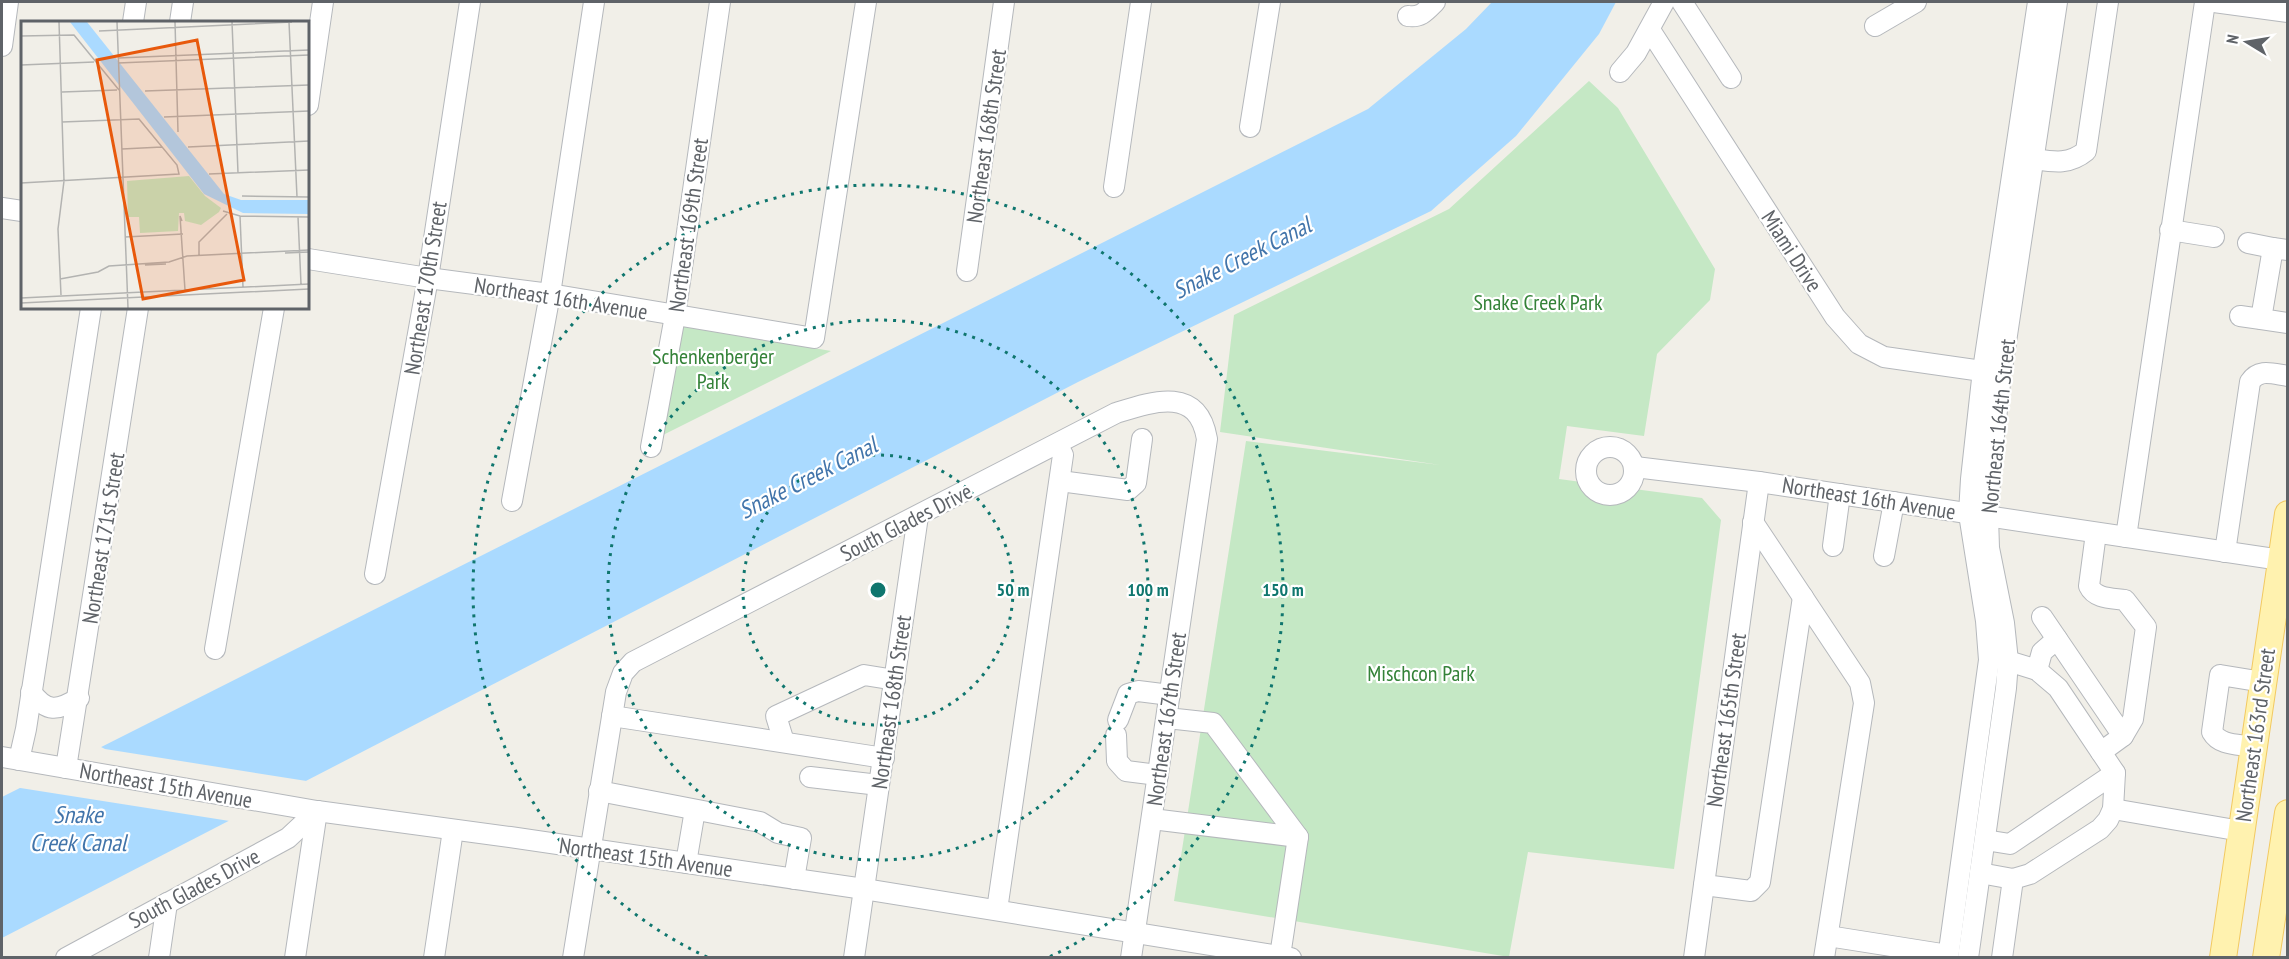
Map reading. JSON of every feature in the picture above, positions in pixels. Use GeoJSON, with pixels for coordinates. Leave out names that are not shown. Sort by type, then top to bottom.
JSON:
{"type":"FeatureCollection","features":[{"type":"Feature","properties":{"kind":"main road","name":"Northeast 163rd Street"},"geometry":{"type":"LineString","coordinates":[[2223,957],[2263,682],[2284,563],[2288,513]]}},
{"type":"Feature","properties":{"kind":"main road","name":"Northeast 163rd Street"},"geometry":{"type":"LineString","coordinates":[[2266,957],[2288,813]]}},
{"type":"Feature","properties":{"kind":"street"},"geometry":{"type":"LineString","coordinates":[[2,46],[8,2]]}},
{"type":"Feature","properties":{"kind":"street"},"geometry":{"type":"LineString","coordinates":[[133,21],[136,2]]}},
{"type":"Feature","properties":{"kind":"street"},"geometry":{"type":"LineString","coordinates":[[180,21],[183,2]]}},
{"type":"Feature","properties":{"kind":"street"},"geometry":{"type":"LineString","coordinates":[[309,98],[323,2]]}},
{"type":"Feature","properties":{"kind":"street","name":"Northeast 170th Street"},"geometry":{"type":"LineString","coordinates":[[375,574],[428,278],[470,2]]}},
{"type":"Feature","properties":{"kind":"street"},"geometry":{"type":"LineString","coordinates":[[512,501],[550,294],[594,2]]}},
{"type":"Feature","properties":{"kind":"street","name":"Northeast 169th Street"},"geometry":{"type":"LineString","coordinates":[[651,447],[675,316],[720,2]]}},
{"type":"Feature","properties":{"kind":"street","name":"Northeast 16th Avenue"},"geometry":{"type":"LineString","coordinates":[[309,259],[550,294],[814,338],[866,2]]}},
{"type":"Feature","properties":{"kind":"street","name":"Northeast 168th Street"},"geometry":{"type":"LineString","coordinates":[[967,271],[1004,2]]}},
{"type":"Feature","properties":{"kind":"street"},"geometry":{"type":"LineString","coordinates":[[1114,187],[1141,2]]}},
{"type":"Feature","properties":{"kind":"street"},"geometry":{"type":"LineString","coordinates":[[1250,127],[1270,2]]}},
{"type":"Feature","properties":{"kind":"street"},"geometry":{"type":"LineString","coordinates":[[1408,16],[1417,17],[1424,14],[1435,2]]}},
{"type":"Feature","properties":{"kind":"street"},"geometry":{"type":"LineString","coordinates":[[1620,72],[1636,53],[1664,2]]}},
{"type":"Feature","properties":{"kind":"street"},"geometry":{"type":"LineString","coordinates":[[1682,2],[1731,78]]}},
{"type":"Feature","properties":{"kind":"street"},"geometry":{"type":"LineString","coordinates":[[1875,26],[1916,2]]}},
{"type":"Feature","properties":{"kind":"street","name":"Northeast 164th Street"},"geometry":{"type":"LineString","coordinates":[[1955,956],[1989,660],[1978,515],[1991,462],[1992,373],[2038,2]]}},
{"type":"Feature","properties":{"kind":"street","name":"Northeast 164th Street"},"geometry":{"type":"LineString","coordinates":[[1992,373],[2034,159],[2057,2]]}},
{"type":"Feature","properties":{"kind":"street"},"geometry":{"type":"LineString","coordinates":[[2034,159],[2066,162],[2077,159],[2086,151],[2108,2]]}},
{"type":"Feature","properties":{"kind":"street"},"geometry":{"type":"LineString","coordinates":[[2126,537],[2205,2]]}},
{"type":"Feature","properties":{"kind":"street"},"geometry":{"type":"LineString","coordinates":[[2214,2],[2288,12]]}},
{"type":"Feature","properties":{"kind":"street","name":"Miami Drive"},"geometry":{"type":"LineString","coordinates":[[1650,30],[1834,317],[1853,338],[1872,352],[1884,357],[1992,373]]}},
{"type":"Feature","properties":{"kind":"street"},"geometry":{"type":"LineString","coordinates":[[2,208],[21,211]]}},
{"type":"Feature","properties":{"kind":"street"},"geometry":{"type":"LineString","coordinates":[[2170,230],[2214,237]]}},
{"type":"Feature","properties":{"kind":"street"},"geometry":{"type":"LineString","coordinates":[[2248,243],[2280,249],[2262,319]]}},
{"type":"Feature","properties":{"kind":"street","name":"Northeast 171st Street"},"geometry":{"type":"LineString","coordinates":[[10,759],[32,692],[91,309]]}},
{"type":"Feature","properties":{"kind":"street","name":"Northeast 171st Street"},"geometry":{"type":"LineString","coordinates":[[62,761],[78,698],[138,309]]}},
{"type":"Feature","properties":{"kind":"street"},"geometry":{"type":"LineString","coordinates":[[215,649],[274,309]]}},
{"type":"Feature","properties":{"kind":"street"},"geometry":{"type":"LineString","coordinates":[[2240,316],[2288,323]]}},
{"type":"Feature","properties":{"kind":"street"},"geometry":{"type":"LineString","coordinates":[[2225,552],[2250,382],[2254,375],[2261,372],[2288,376]]}},
{"type":"Feature","properties":{"kind":"street","name":"South Glades Drive"},"geometry":{"type":"LineString","coordinates":[[612,716],[616,692],[623,673],[633,662],[1116,413],[1140,405],[1164,401],[1187,404],[1197,411]]}},
{"type":"Feature","properties":{"kind":"street","name":"Northeast 167th Street"},"geometry":{"type":"LineString","coordinates":[[1131,957],[1207,439],[1205,424],[1197,411]]}},
{"type":"Feature","properties":{"kind":"street"},"geometry":{"type":"LineString","coordinates":[[1059,480],[1128,490],[1136,483],[1142,439]]}},
{"type":"Feature","properties":{"kind":"street"},"geometry":{"type":"LineString","coordinates":[[997,910],[1063,455],[1057,444]]}},
{"type":"Feature","properties":{"kind":"street","name":"Northeast 16th Avenue"},"geometry":{"type":"LineString","coordinates":[[1635,467],[1759,482],[2225,552],[2284,563]]}},
{"type":"Feature","properties":{"kind":"street","name":"Northeast 165th Street"},"geometry":{"type":"LineString","coordinates":[[1694,957],[1759,482]]}},
{"type":"Feature","properties":{"kind":"street"},"geometry":{"type":"LineString","coordinates":[[1833,546],[1840,494]]}},
{"type":"Feature","properties":{"kind":"street"},"geometry":{"type":"LineString","coordinates":[[1884,556],[1894,502]]}},
{"type":"Feature","properties":{"kind":"street","name":"Northeast 164th Street"},"geometry":{"type":"LineString","coordinates":[[1955,956],[1980,873],[2008,661],[2004,623],[1989,548],[1978,515]]}},
{"type":"Feature","properties":{"kind":"street","name":"Northeast 168th Street"},"geometry":{"type":"LineString","coordinates":[[854,957],[918,516]]}},
{"type":"Feature","properties":{"kind":"street"},"geometry":{"type":"LineString","coordinates":[[1753,522],[1860,682],[1864,703],[1824,957]]}},
{"type":"Feature","properties":{"kind":"street"},"geometry":{"type":"LineString","coordinates":[[2096,533],[2089,586],[2091,592],[2097,596],[2125,600],[2146,627],[2133,720],[2123,736],[2101,752]]}},
{"type":"Feature","properties":{"kind":"street"},"geometry":{"type":"LineString","coordinates":[[1704,885],[1751,891],[1760,882],[1803,597]]}},
{"type":"Feature","properties":{"kind":"street"},"geometry":{"type":"LineString","coordinates":[[2042,617],[2123,736]]}},
{"type":"Feature","properties":{"kind":"street"},"geometry":{"type":"LineString","coordinates":[[2037,670],[2042,652],[2057,639]]}},
{"type":"Feature","properties":{"kind":"street"},"geometry":{"type":"LineString","coordinates":[[1980,873],[2013,879],[2030,874],[2100,829],[2108,820],[2113,809],[2115,773],[2058,688],[2037,670],[2008,661]]}},
{"type":"Feature","properties":{"kind":"street"},"geometry":{"type":"LineString","coordinates":[[784,742],[776,716],[864,675],[895,680]]}},
{"type":"Feature","properties":{"kind":"street"},"geometry":{"type":"LineString","coordinates":[[2253,747],[2221,742],[2212,732],[2220,675],[2263,682]]}},
{"type":"Feature","properties":{"kind":"street"},"geometry":{"type":"LineString","coordinates":[[1158,775],[1126,771],[1117,761],[1117,728],[1128,694],[1138,691],[1170,695]]}},
{"type":"Feature","properties":{"kind":"street"},"geometry":{"type":"LineString","coordinates":[[32,692],[39,703],[54,708],[78,698]]}},
{"type":"Feature","properties":{"kind":"street"},"geometry":{"type":"LineString","coordinates":[[573,957],[612,716],[884,758]]}},
{"type":"Feature","properties":{"kind":"street"},"geometry":{"type":"LineString","coordinates":[[1167,718],[1213,723],[1298,837],[1286,957]]}},
{"type":"Feature","properties":{"kind":"street","name":"Northeast 15th Avenue"},"geometry":{"type":"LineString","coordinates":[[10,759],[62,761],[317,811],[864,889],[1286,957]]}},
{"type":"Feature","properties":{"kind":"street"},"geometry":{"type":"LineString","coordinates":[[1984,840],[2010,844],[2115,773]]}},
{"type":"Feature","properties":{"kind":"street"},"geometry":{"type":"LineString","coordinates":[[810,777],[879,785]]}},
{"type":"Feature","properties":{"kind":"street"},"geometry":{"type":"LineString","coordinates":[[599,791],[760,822],[778,834],[801,837],[794,879]]}},
{"type":"Feature","properties":{"kind":"street"},"geometry":{"type":"LineString","coordinates":[[2113,809],[2241,831]]}},
{"type":"Feature","properties":{"kind":"street"},"geometry":{"type":"LineString","coordinates":[[686,863],[695,810]]}},
{"type":"Feature","properties":{"kind":"street"},"geometry":{"type":"LineString","coordinates":[[295,957],[317,811]]}},
{"type":"Feature","properties":{"kind":"street","name":"South Glades Drive"},"geometry":{"type":"LineString","coordinates":[[66,957],[288,838],[317,811]]}},
{"type":"Feature","properties":{"kind":"street"},"geometry":{"type":"LineString","coordinates":[[1152,819],[1298,837]]}},
{"type":"Feature","properties":{"kind":"street"},"geometry":{"type":"LineString","coordinates":[[434,957],[453,830]]}},
{"type":"Feature","properties":{"kind":"street"},"geometry":{"type":"LineString","coordinates":[[2002,957],[2013,879]]}},
{"type":"Feature","properties":{"kind":"street"},"geometry":{"type":"LineString","coordinates":[[159,957],[167,903]]}},
{"type":"Feature","properties":{"kind":"street"},"geometry":{"type":"LineString","coordinates":[[1828,936],[1955,956]]}},
{"type":"Feature","properties":{"kind":"green space","name":"Mischcon Park"},"geometry":{"type":"Polygon","coordinates":[[[1589,81],[1618,108],[1715,269],[1710,300],[1657,354],[1644,436],[1567,426],[1559,479],[1702,498],[1721,520],[1674,869],[1528,852],[1509,957],[1174,901],[1246,441],[1440,465],[1220,432],[1234,315],[1449,209],[1589,81]]]}},
{"type":"Feature","properties":{"kind":"green space","name":"Schenkenberger Park"},"geometry":{"type":"Polygon","coordinates":[[[681,325],[831,351],[661,436],[681,325]]]}},
{"type":"Feature","properties":{"kind":"water","name":"Snake Creek Canal"},"geometry":{"type":"Polygon","coordinates":[[[1492,2],[1616,2],[1599,34],[1516,136],[1431,211],[1078,382],[2,938],[2,797],[1368,109],[1466,29],[1492,2]]]}},
{"type":"Feature","properties":{"kind":"pier"},"geometry":{"type":"Polygon","coordinates":[[[97,745],[105,749],[313,782],[236,822],[14,787],[97,745]]]}},
{"type":"Feature","properties":{"kind":"park label","name":"Snake Creek Park"},"geometry":{"type":"Point","coordinates":[1538,302]}}]}
